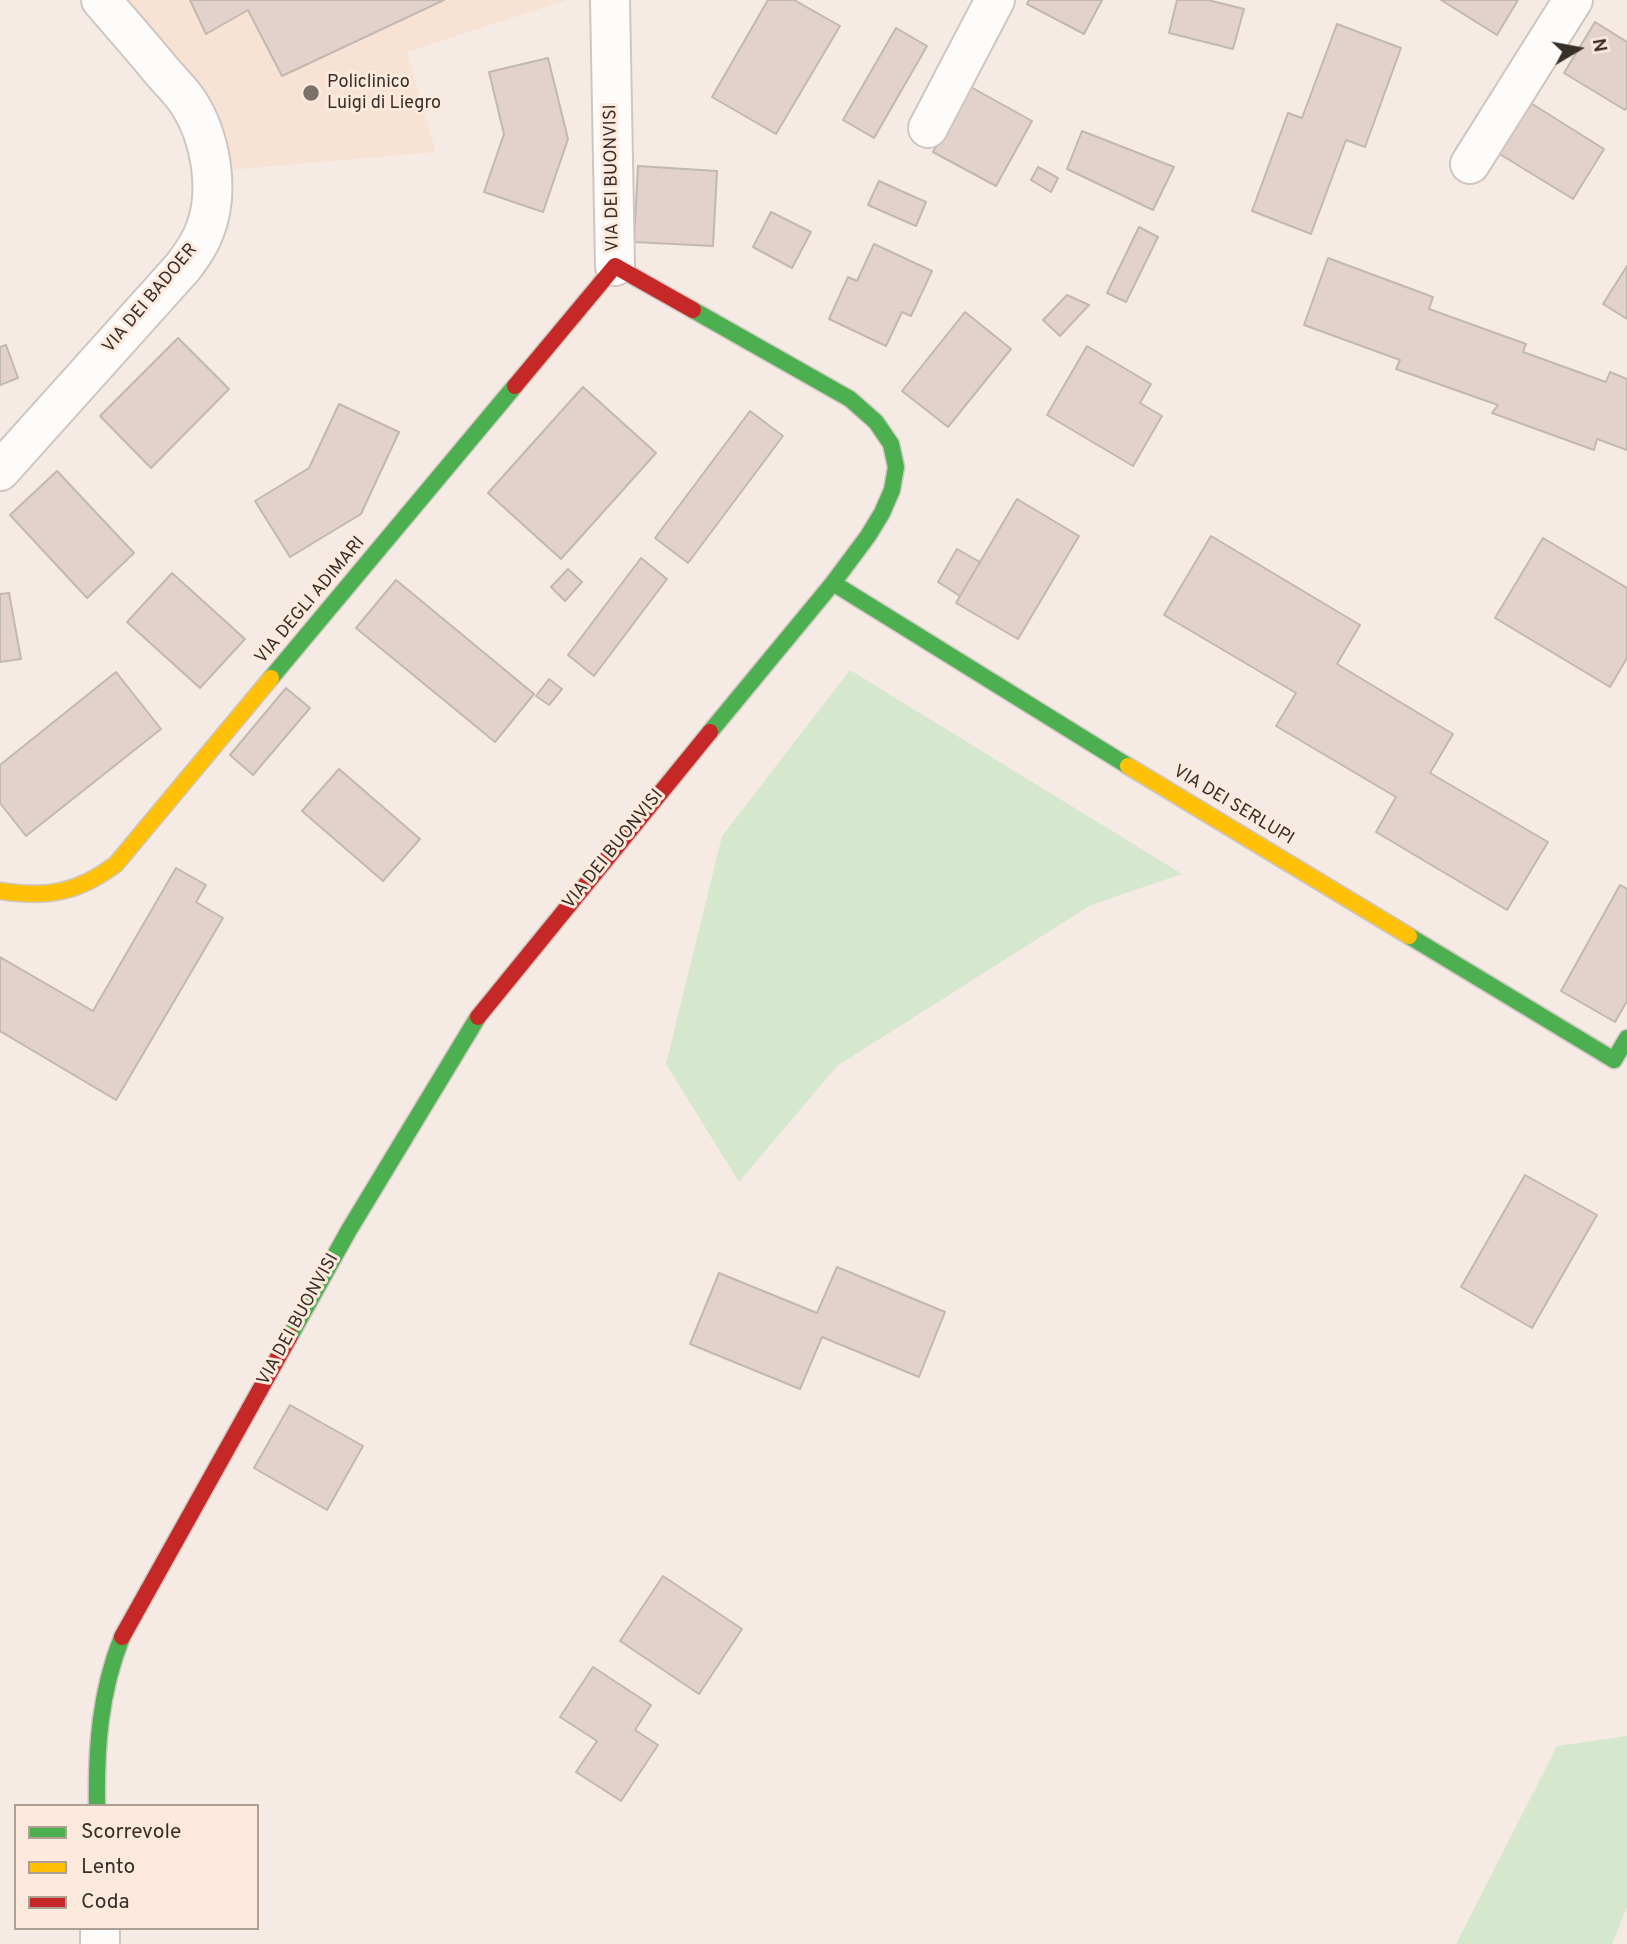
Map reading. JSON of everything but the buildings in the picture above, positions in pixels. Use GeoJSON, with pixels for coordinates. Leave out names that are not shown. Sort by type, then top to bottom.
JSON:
{"type":"FeatureCollection","features":[{"type":"Feature","properties":{"kind":"street","name":"VIA DEI BADOER"},"geometry":{"type":"LineString","coordinates":[[0,471],[183,267],[198,247],[209,217],[211,168],[199,123],[188,102],[101,0]]}},
{"type":"Feature","properties":{"kind":"street","name":"VIA DEI BUONVISI"},"geometry":{"type":"LineString","coordinates":[[97,1804],[99,1721],[110,1667],[122,1636],[349,1230],[480,1013],[833,583],[877,523],[888,504],[894,485],[896,466],[893,449],[877,420],[850,398],[615,266],[610,0]]}},
{"type":"Feature","properties":{"kind":"street"},"geometry":{"type":"LineString","coordinates":[[928,128],[995,0]]}},
{"type":"Feature","properties":{"kind":"street"},"geometry":{"type":"LineString","coordinates":[[1470,163],[1573,0]]}},
{"type":"Feature","properties":{"kind":"street","name":"VIA DEGLI ADIMARI"},"geometry":{"type":"LineString","coordinates":[[0,891],[31,895],[61,893],[85,886],[116,864],[615,266]]}},
{"type":"Feature","properties":{"kind":"street","name":"VIA DEI SERLUPI"},"geometry":{"type":"LineString","coordinates":[[833,583],[1086,740],[1614,1060],[1627,1038]]}},
{"type":"Feature","properties":{"kind":"shaded area","name":"Policlinico Luigi di Liegro"},"geometry":{"type":"Polygon","coordinates":[[[128,0],[567,0],[407,52],[436,152],[229,170],[195,80],[128,0]]]}},
{"type":"Feature","properties":{"kind":"green space"},"geometry":{"type":"Polygon","coordinates":[[[850,670],[1182,874],[1091,905],[837,1066],[739,1182],[666,1064],[722,836],[850,670]]]}},
{"type":"Feature","properties":{"kind":"green space"},"geometry":{"type":"Polygon","coordinates":[[[1627,1736],[1627,1907],[1612,1944],[1456,1944],[1557,1746],[1627,1736]]]}},
{"type":"Feature","properties":{"kind":"traffic: fast"},"geometry":{"type":"LineString","coordinates":[[693,310],[850,399],[876,422],[891,444],[896,467],[892,490],[868,536],[833,583],[710,732]]}},
{"type":"Feature","properties":{"kind":"traffic: fast"},"geometry":{"type":"LineString","coordinates":[[271,678],[515,386]]}},
{"type":"Feature","properties":{"kind":"traffic: fast"},"geometry":{"type":"LineString","coordinates":[[833,583],[1128,766]]}},
{"type":"Feature","properties":{"kind":"traffic: fast"},"geometry":{"type":"LineString","coordinates":[[1409,936],[1614,1060],[1627,1038]]}},
{"type":"Feature","properties":{"kind":"traffic: fast"},"geometry":{"type":"LineString","coordinates":[[290,1336],[349,1230],[478,1017]]}},
{"type":"Feature","properties":{"kind":"traffic: fast"},"geometry":{"type":"LineString","coordinates":[[97,1804],[97,1762],[104,1699],[122,1637]]}},
{"type":"Feature","properties":{"kind":"traffic: slow"},"geometry":{"type":"LineString","coordinates":[[0,891],[33,894],[61,891],[88,881],[116,864],[271,678]]}},
{"type":"Feature","properties":{"kind":"traffic: slow"},"geometry":{"type":"LineString","coordinates":[[1128,766],[1409,936]]}},
{"type":"Feature","properties":{"kind":"traffic: jam"},"geometry":{"type":"LineString","coordinates":[[515,386],[615,266],[693,310]]}},
{"type":"Feature","properties":{"kind":"traffic: jam"},"geometry":{"type":"LineString","coordinates":[[478,1017],[710,732]]}},
{"type":"Feature","properties":{"kind":"traffic: jam"},"geometry":{"type":"LineString","coordinates":[[122,1637],[290,1336]]}},
{"type":"Feature","properties":{"kind":"place","name":"Policlinico Luigi di Liegro"},"geometry":{"type":"Point","coordinates":[311,93]}}]}
